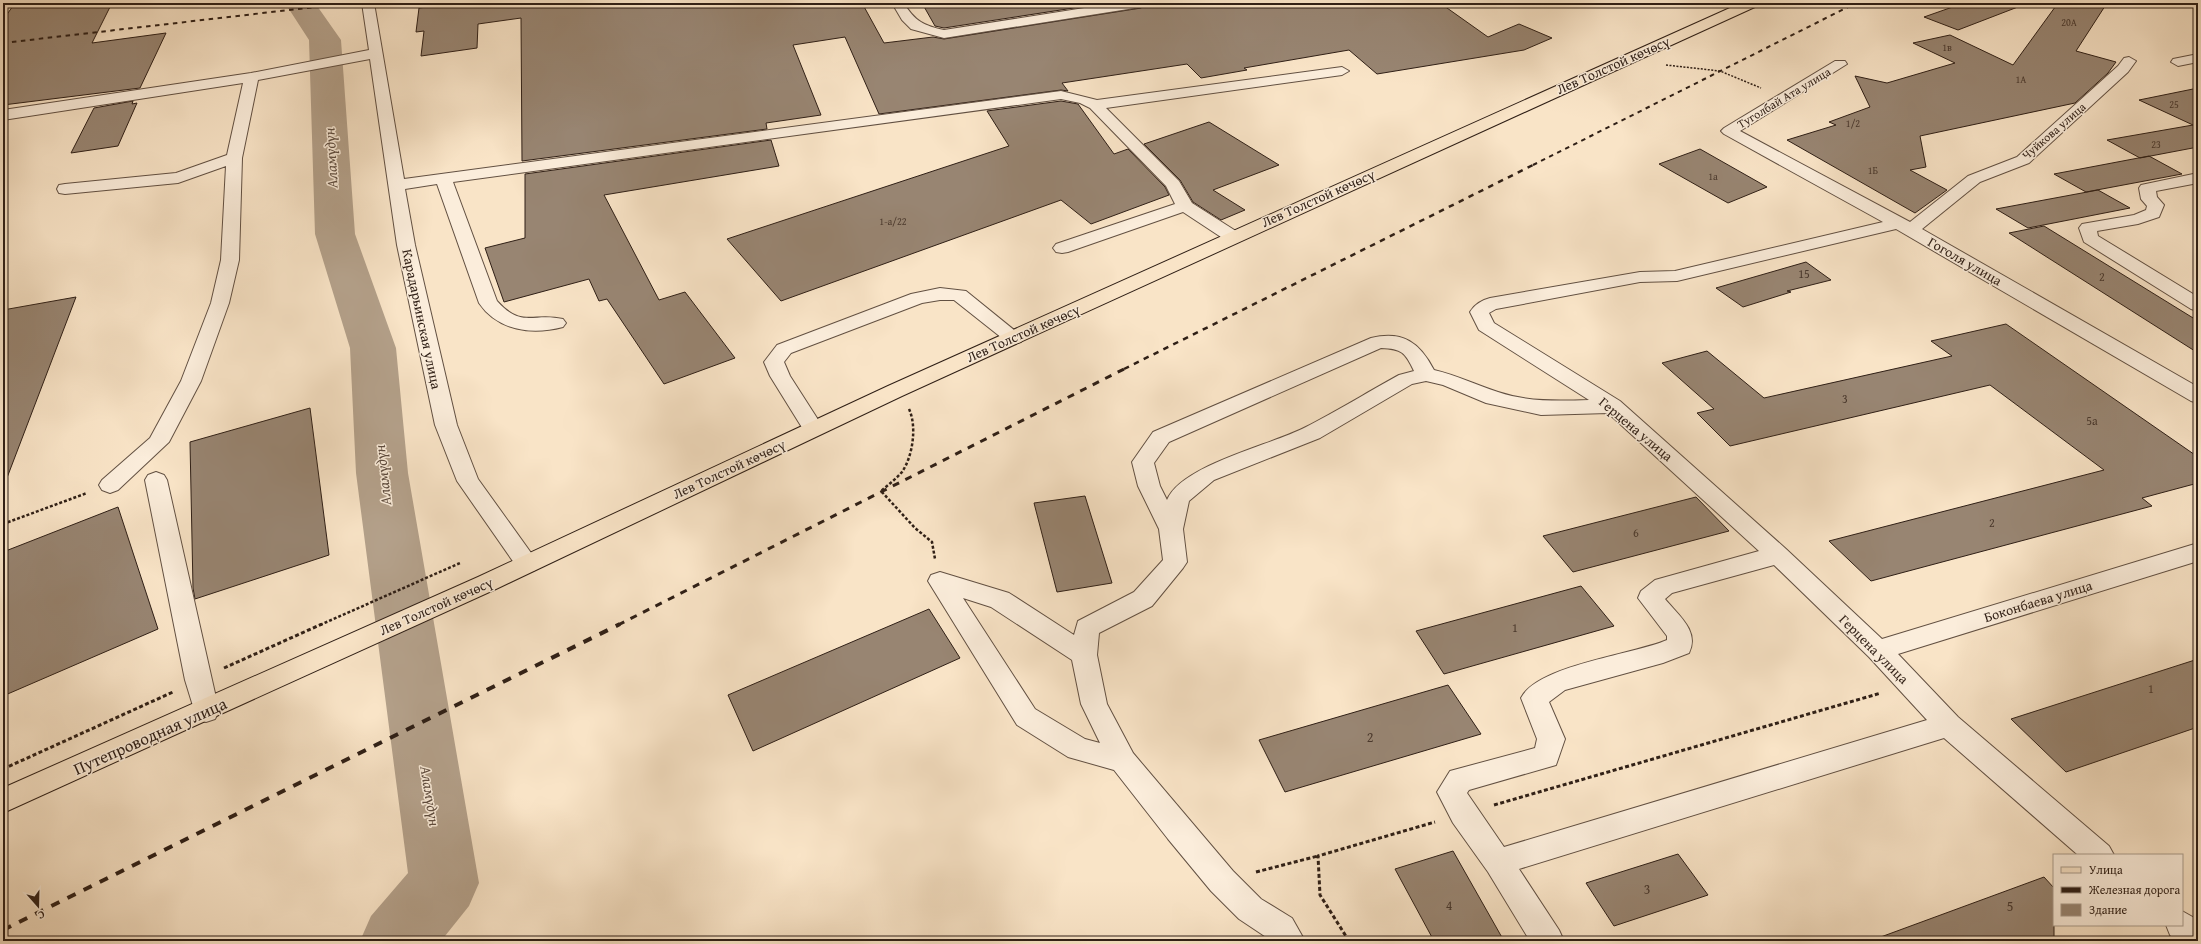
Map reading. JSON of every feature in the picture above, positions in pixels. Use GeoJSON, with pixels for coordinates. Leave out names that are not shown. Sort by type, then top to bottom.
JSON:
{"type":"FeatureCollection","features":[{"type":"Feature","properties":{"kind":"main road","name":"Лев Толстой көчөсү"},"geometry":{"type":"LineString","coordinates":[[298,669],[487,583],[813,429],[1233,237],[1752,3]]}},
{"type":"Feature","properties":{"kind":"main road","name":"Путепроводная улица"},"geometry":{"type":"LineString","coordinates":[[3,802],[298,669]]}},
{"type":"Feature","properties":{"kind":"street","name":"Карадарьинская улица"},"geometry":{"type":"LineString","coordinates":[[368,3],[407,253],[446,426],[468,481],[527,564]]}},
{"type":"Feature","properties":{"kind":"street"},"geometry":{"type":"LineString","coordinates":[[898,3],[906,20],[920,29],[944,34],[1142,3]]}},
{"type":"Feature","properties":{"kind":"street"},"geometry":{"type":"LineString","coordinates":[[3,115],[251,78],[377,53]]}},
{"type":"Feature","properties":{"kind":"street"},"geometry":{"type":"LineString","coordinates":[[2178,62],[2198,58]]}},
{"type":"Feature","properties":{"kind":"street","name":"Чуйкова улица"},"geometry":{"type":"LineString","coordinates":[[1905,227],[1974,179],[2023,160],[2123,69],[2129,61]]}},
{"type":"Feature","properties":{"kind":"street","name":"Туголбай Ата улица"},"geometry":{"type":"LineString","coordinates":[[1729,131],[1840,64]]}},
{"type":"Feature","properties":{"kind":"street"},"geometry":{"type":"LineString","coordinates":[[1094,105],[1342,71]]}},
{"type":"Feature","properties":{"kind":"street"},"geometry":{"type":"LineString","coordinates":[[110,485],[158,442],[191,381],[220,303],[230,260],[234,158],[251,78]]}},
{"type":"Feature","properties":{"kind":"street"},"geometry":{"type":"LineString","coordinates":[[397,186],[1061,95],[1085,100],[1094,105],[1174,184],[1185,206],[1233,237]]}},
{"type":"Feature","properties":{"kind":"street","name":"Гоголя улица"},"geometry":{"type":"LineString","coordinates":[[1729,131],[1905,227],[2198,396]]}},
{"type":"Feature","properties":{"kind":"street"},"geometry":{"type":"LineString","coordinates":[[65,189],[178,178],[234,158]]}},
{"type":"Feature","properties":{"kind":"street"},"geometry":{"type":"LineString","coordinates":[[2198,178],[2147,188],[2149,199],[2156,205],[2153,213],[2138,219],[2088,228],[2090,238],[2095,242],[2198,305]]}},
{"type":"Feature","properties":{"kind":"street"},"geometry":{"type":"LineString","coordinates":[[444,180],[488,303],[499,317],[511,324],[556,323]]}},
{"type":"Feature","properties":{"kind":"street"},"geometry":{"type":"LineString","coordinates":[[1062,248],[1185,206]]}},
{"type":"Feature","properties":{"kind":"street","name":"Герцена улица"},"geometry":{"type":"LineString","coordinates":[[1905,227],[1692,271],[1677,276],[1640,276],[1490,304],[1479,312],[1486,326],[1613,406],[1778,555],[1878,650],[1948,725],[2098,854]]}},
{"type":"Feature","properties":{"kind":"street"},"geometry":{"type":"LineString","coordinates":[[813,429],[780,376],[774,362],[784,349],[918,298],[940,294],[959,295],[1014,338]]}},
{"type":"Feature","properties":{"kind":"street"},"geometry":{"type":"LineString","coordinates":[[1285,935],[1250,909],[1222,881],[1178,830],[1123,761],[1094,704],[1084,654],[1087,628],[1143,599],[1175,562],[1171,529],[1149,486],[1143,462],[1161,437],[1378,342],[1400,342],[1415,351],[1426,375]]}},
{"type":"Feature","properties":{"kind":"street"},"geometry":{"type":"LineString","coordinates":[[1171,529],[1179,498],[1206,475],[1312,433],[1406,380],[1426,375],[1449,380],[1493,398],[1542,408],[1613,406]]}},
{"type":"Feature","properties":{"kind":"street"},"geometry":{"type":"LineString","coordinates":[[156,480],[198,680],[206,711]]}},
{"type":"Feature","properties":{"kind":"street","name":"Боконбаева улица"},"geometry":{"type":"LineString","coordinates":[[1878,650],[2198,552]]}},
{"type":"Feature","properties":{"kind":"street"},"geometry":{"type":"LineString","coordinates":[[1548,941],[1498,862],[1463,814],[1451,792],[1460,780],[1546,757],[1551,740],[1534,698],[1557,682],[1663,653],[1680,646],[1680,634],[1650,598],[1664,586],[1778,555]]}},
{"type":"Feature","properties":{"kind":"street"},"geometry":{"type":"LineString","coordinates":[[940,581],[1000,600],[1084,654]]}},
{"type":"Feature","properties":{"kind":"street"},"geometry":{"type":"LineString","coordinates":[[940,581],[1026,717],[1078,749],[1123,761]]}},
{"type":"Feature","properties":{"kind":"street"},"geometry":{"type":"LineString","coordinates":[[1498,862],[1948,725]]}},
{"type":"Feature","properties":{"kind":"street"},"geometry":{"type":"LineString","coordinates":[[2182,926],[2198,940]]}},
{"type":"Feature","properties":{"kind":"path"},"geometry":{"type":"LineString","coordinates":[[1728,74],[1767,90]]}},
{"type":"Feature","properties":{"kind":"path"},"geometry":{"type":"LineString","coordinates":[[912,414],[913,433],[903,471],[881,491],[915,528],[932,542],[940,581]]}},
{"type":"Feature","properties":{"kind":"path"},"geometry":{"type":"LineString","coordinates":[[3,524],[110,485]]}},
{"type":"Feature","properties":{"kind":"path"},"geometry":{"type":"LineString","coordinates":[[3,769],[460,563]]}},
{"type":"Feature","properties":{"kind":"path"},"geometry":{"type":"LineString","coordinates":[[1222,881],[1318,856],[1909,684]]}},
{"type":"Feature","properties":{"kind":"path"},"geometry":{"type":"LineString","coordinates":[[1318,856],[1320,895],[1349,941]]}},
{"type":"Feature","properties":{"kind":"building"},"geometry":{"type":"Polygon","coordinates":[[[15,3],[112,3],[92,43],[166,33],[140,88],[3,105],[3,20],[15,3]]]}},
{"type":"Feature","properties":{"kind":"building"},"geometry":{"type":"Polygon","coordinates":[[[462,3],[862,3],[884,43],[933,37],[944,39],[1141,8],[1148,3],[1440,3],[1488,37],[1519,24],[1552,38],[1524,50],[1377,74],[1349,50],[1244,68],[1247,70],[1201,78],[1187,64],[1062,83],[1068,91],[1061,90],[879,114],[845,37],[793,45],[821,115],[766,123],[767,129],[522,161],[521,18],[478,24],[477,48],[421,56],[424,31],[416,32],[419,8],[462,3]]]}},
{"type":"Feature","properties":{"kind":"building"},"geometry":{"type":"Polygon","coordinates":[[[922,3],[1106,3],[944,28],[935,26],[922,3]]]}},
{"type":"Feature","properties":{"kind":"building"},"geometry":{"type":"Polygon","coordinates":[[[1964,3],[2023,3],[2023,5],[1958,30],[1924,17],[1964,3]]]}},
{"type":"Feature","properties":{"kind":"building"},"geometry":{"type":"Polygon","coordinates":[[[2058,3],[2107,3],[2076,51],[2116,62],[2108,73],[2075,103],[1920,136],[1926,167],[1910,170],[1947,190],[1915,213],[1787,140],[1836,125],[1829,122],[1870,107],[1855,76],[1887,83],[1955,63],[1913,43],[1950,35],[2013,65],[2058,3]]]}},
{"type":"Feature","properties":{"kind":"building"},"geometry":{"type":"Polygon","coordinates":[[[2198,88],[2198,147],[2140,158],[2107,140],[2193,125],[2139,100],[2198,88]]]}},
{"type":"Feature","properties":{"kind":"building"},"geometry":{"type":"Polygon","coordinates":[[[133,101],[132,104],[137,103],[118,146],[71,153],[94,108],[133,101]]]}},
{"type":"Feature","properties":{"kind":"building"},"geometry":{"type":"Polygon","coordinates":[[[1061,101],[1078,104],[1114,154],[1128,149],[1165,187],[1169,195],[1091,224],[1061,200],[781,301],[727,239],[1009,146],[987,111],[1061,101]]]}},
{"type":"Feature","properties":{"kind":"building"},"geometry":{"type":"Polygon","coordinates":[[[1209,122],[1279,165],[1213,190],[1245,210],[1221,220],[1193,202],[1180,180],[1144,144],[1209,122]]]}},
{"type":"Feature","properties":{"kind":"building"},"geometry":{"type":"Polygon","coordinates":[[[771,140],[779,166],[604,195],[659,300],[685,292],[735,358],[664,384],[607,299],[599,301],[589,279],[504,302],[485,248],[525,238],[525,174],[771,140]]]}},
{"type":"Feature","properties":{"kind":"building"},"geometry":{"type":"Polygon","coordinates":[[[1700,149],[1767,187],[1728,203],[1659,164],[1700,149]]]}},
{"type":"Feature","properties":{"kind":"building"},"geometry":{"type":"Polygon","coordinates":[[[2149,156],[2182,174],[2086,192],[2054,174],[2149,156]]]}},
{"type":"Feature","properties":{"kind":"building"},"geometry":{"type":"Polygon","coordinates":[[[2098,190],[2130,208],[2028,228],[1996,209],[2098,190]]]}},
{"type":"Feature","properties":{"kind":"building"},"geometry":{"type":"Polygon","coordinates":[[[2044,226],[2198,321],[2198,353],[2009,233],[2044,226]]]}},
{"type":"Feature","properties":{"kind":"building"},"geometry":{"type":"Polygon","coordinates":[[[1806,262],[1831,280],[1787,291],[1791,292],[1743,307],[1716,288],[1806,262]]]}},
{"type":"Feature","properties":{"kind":"building"},"geometry":{"type":"Polygon","coordinates":[[[76,297],[5,483],[3,483],[3,310],[76,297]]]}},
{"type":"Feature","properties":{"kind":"building"},"geometry":{"type":"Polygon","coordinates":[[[2006,324],[2198,457],[2198,483],[2142,498],[2152,506],[1871,581],[1829,541],[2104,470],[1990,385],[1730,446],[1697,413],[1714,409],[1662,363],[1707,351],[1764,398],[1952,356],[1931,341],[2006,324]]]}},
{"type":"Feature","properties":{"kind":"building"},"geometry":{"type":"Polygon","coordinates":[[[310,408],[329,555],[195,599],[193,588],[190,442],[310,408]]]}},
{"type":"Feature","properties":{"kind":"building"},"geometry":{"type":"Polygon","coordinates":[[[1085,496],[1112,583],[1057,592],[1034,503],[1085,496]]]}},
{"type":"Feature","properties":{"kind":"building"},"geometry":{"type":"Polygon","coordinates":[[[1696,497],[1729,531],[1573,572],[1543,536],[1696,497]]]}},
{"type":"Feature","properties":{"kind":"building"},"geometry":{"type":"Polygon","coordinates":[[[118,507],[158,629],[3,696],[3,552],[118,507]]]}},
{"type":"Feature","properties":{"kind":"building"},"geometry":{"type":"Polygon","coordinates":[[[1581,586],[1614,626],[1444,674],[1416,631],[1581,586]]]}},
{"type":"Feature","properties":{"kind":"building"},"geometry":{"type":"Polygon","coordinates":[[[929,609],[960,658],[753,751],[728,695],[929,609]]]}},
{"type":"Feature","properties":{"kind":"building"},"geometry":{"type":"Polygon","coordinates":[[[2198,659],[2198,727],[2066,772],[2011,719],[2198,659]]]}},
{"type":"Feature","properties":{"kind":"building"},"geometry":{"type":"Polygon","coordinates":[[[1448,685],[1481,734],[1285,792],[1259,740],[1448,685]]]}},
{"type":"Feature","properties":{"kind":"building"},"geometry":{"type":"Polygon","coordinates":[[[1453,851],[1504,941],[1434,941],[1395,869],[1453,851]]]}},
{"type":"Feature","properties":{"kind":"building"},"geometry":{"type":"Polygon","coordinates":[[[1678,854],[1708,895],[1614,926],[1586,883],[1678,854]]]}},
{"type":"Feature","properties":{"kind":"building"},"geometry":{"type":"Polygon","coordinates":[[[2044,877],[2053,887],[2054,941],[1878,941],[1878,938],[2044,877]]]}},
{"type":"Feature","properties":{"kind":"waterway","name":"Аламүдүн"},"geometry":{"type":"LineString","coordinates":[[300,3],[325,40],[335,234],[373,348],[382,473],[444,883],[396,941]]}},
{"type":"Feature","properties":{"kind":"railway"},"geometry":{"type":"LineString","coordinates":[[3,43],[350,3]]}},
{"type":"Feature","properties":{"kind":"railway"},"geometry":{"type":"LineString","coordinates":[[1534,165],[1856,3]]}},
{"type":"Feature","properties":{"kind":"railway"},"geometry":{"type":"LineString","coordinates":[[1126,368],[1534,165]]}},
{"type":"Feature","properties":{"kind":"railway"},"geometry":{"type":"LineString","coordinates":[[619,625],[1126,368]]}},
{"type":"Feature","properties":{"kind":"railway"},"geometry":{"type":"LineString","coordinates":[[3,930],[619,625]]}}]}
